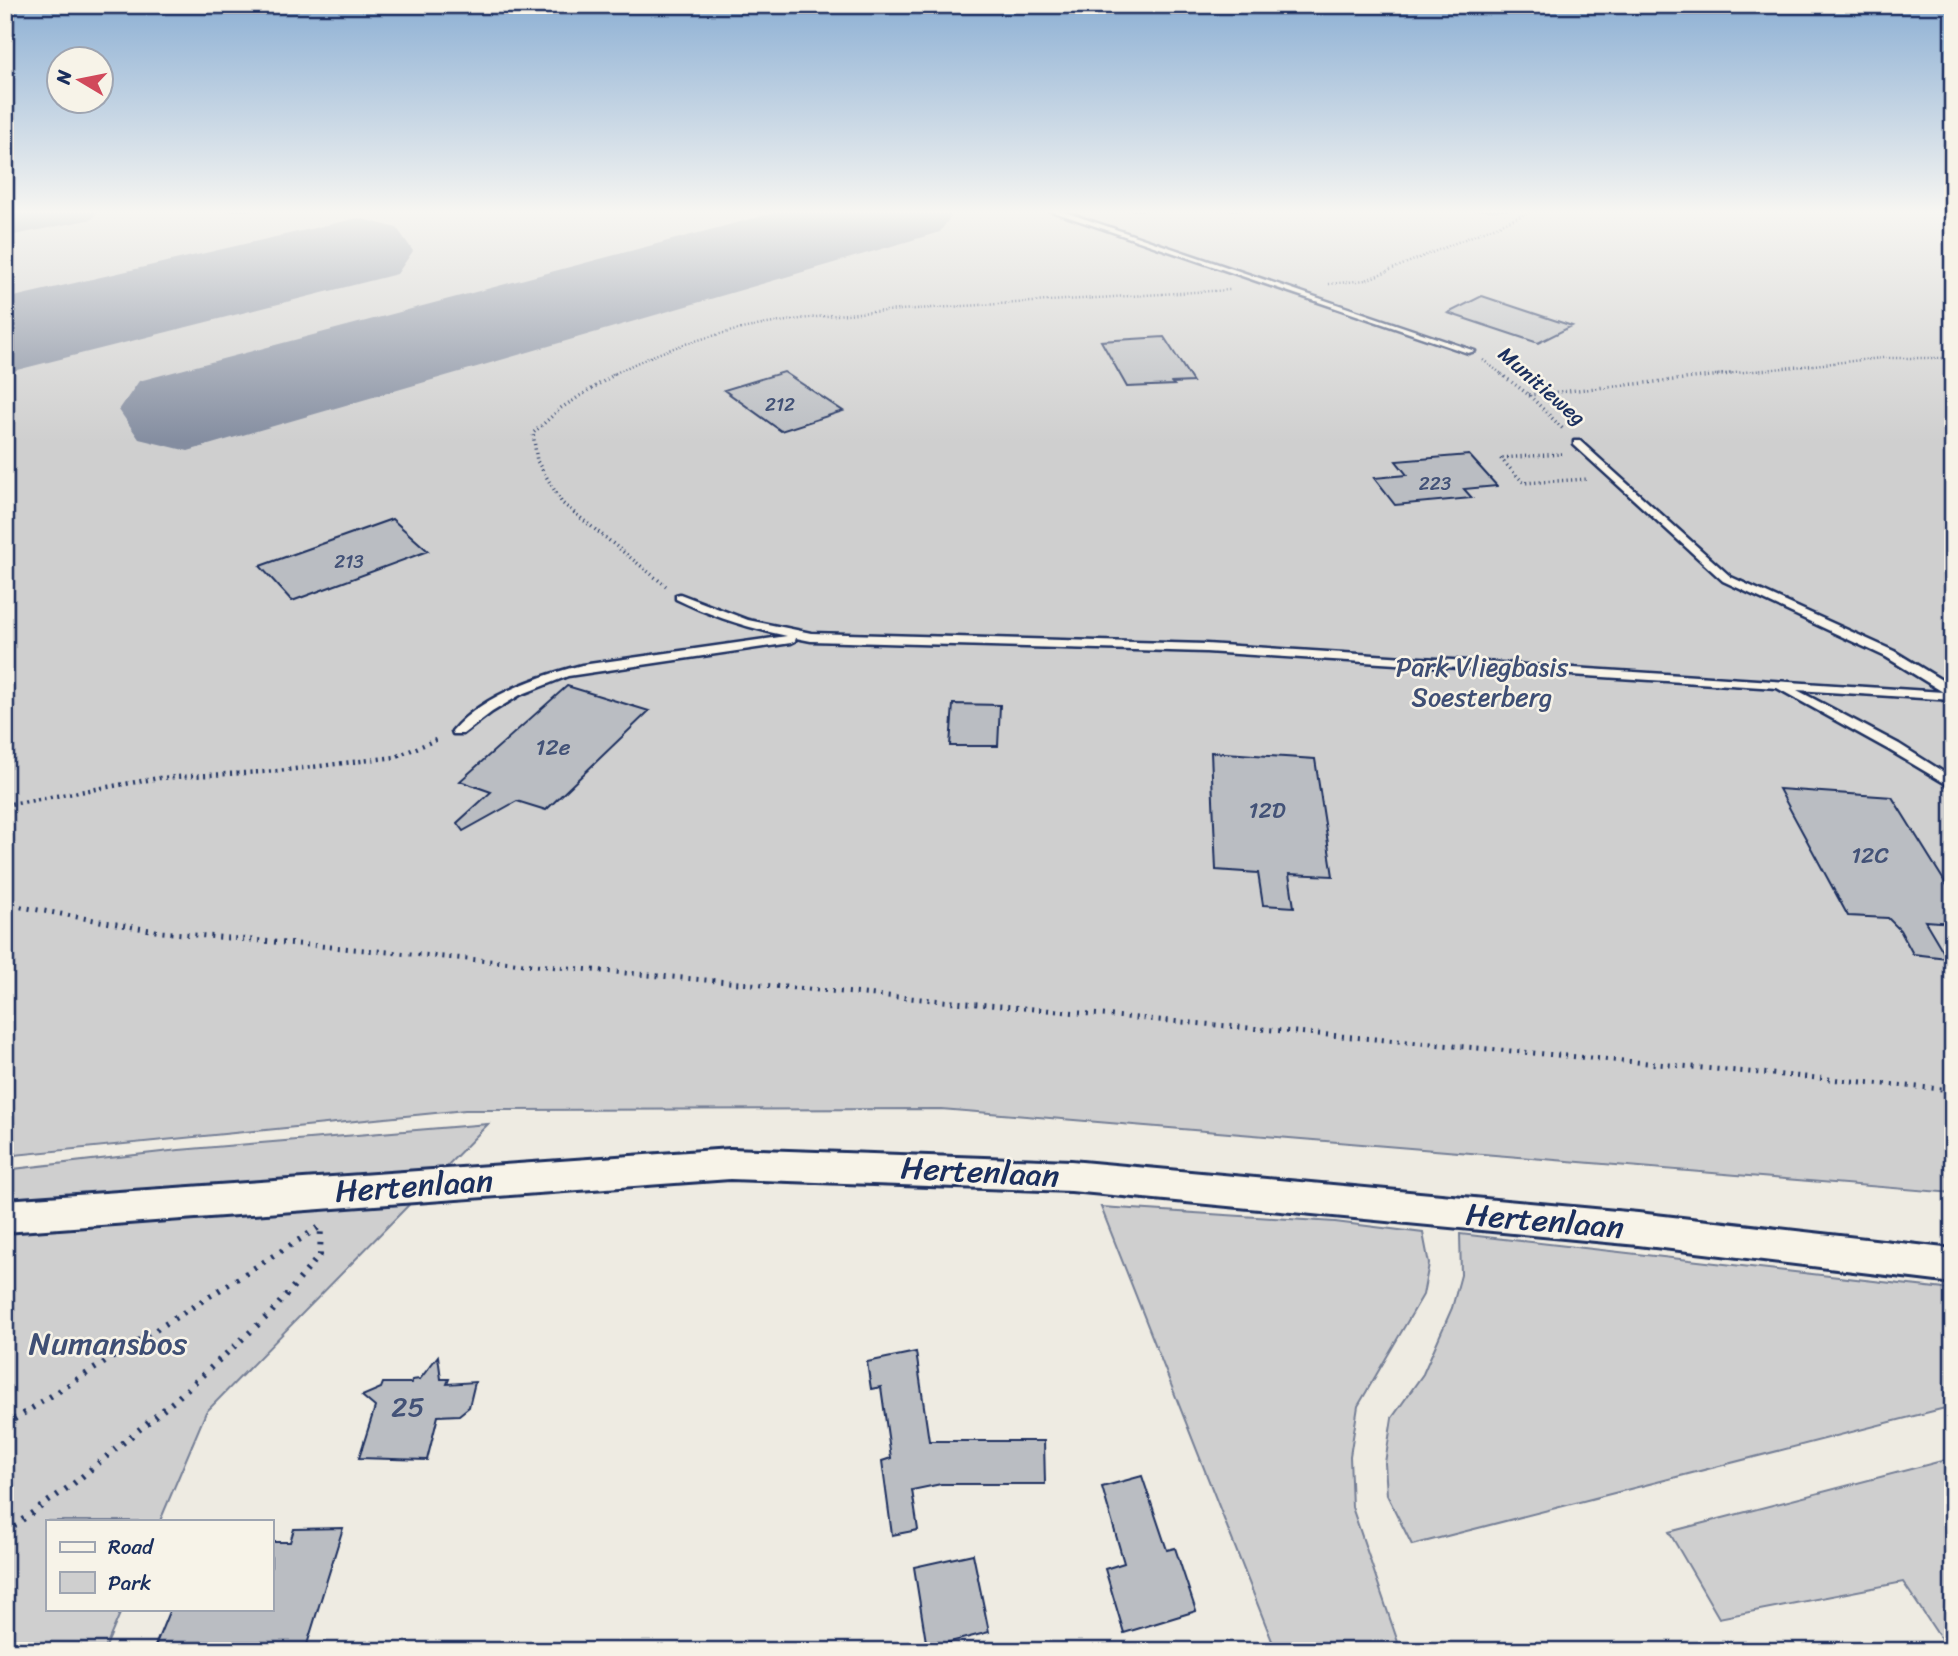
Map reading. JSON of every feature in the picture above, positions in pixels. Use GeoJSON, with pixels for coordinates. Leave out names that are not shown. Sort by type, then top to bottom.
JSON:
{"type":"FeatureCollection","features":[{"type":"Feature","properties":{"kind":"street","name":"Hertenlaan"},"geometry":{"type":"LineString","coordinates":[[5,1216],[730,1164],[841,1166],[1099,1179],[1638,1229],[1953,1266]]}},
{"type":"Feature","properties":{"kind":"lane","name":"Munitieweg"},"geometry":{"type":"LineString","coordinates":[[1276,287],[1471,351]]}},
{"type":"Feature","properties":{"kind":"lane","name":"Munitieweg"},"geometry":{"type":"LineString","coordinates":[[1577,443],[1727,579],[1890,654],[1953,694]]}},
{"type":"Feature","properties":{"kind":"lane"},"geometry":{"type":"LineString","coordinates":[[680,597],[733,619],[778,632],[811,637],[1206,648],[1953,694]]}},
{"type":"Feature","properties":{"kind":"lane"},"geometry":{"type":"LineString","coordinates":[[458,731],[486,708],[528,684],[556,675],[582,669],[811,637]]}},
{"type":"Feature","properties":{"kind":"lane"},"geometry":{"type":"LineString","coordinates":[[1778,685],[1894,747],[1953,784]]}},
{"type":"Feature","properties":{"kind":"path"},"geometry":{"type":"LineString","coordinates":[[644,569],[562,503],[537,461],[534,433],[554,411],[601,381],[688,343],[753,326],[810,316],[1296,287]]}},
{"type":"Feature","properties":{"kind":"path","name":"Munitieweg"},"geometry":{"type":"LineString","coordinates":[[1471,351],[1529,395],[1577,443]]}},
{"type":"Feature","properties":{"kind":"path"},"geometry":{"type":"LineString","coordinates":[[1529,395],[1882,358],[1953,358]]}},
{"type":"Feature","properties":{"kind":"path"},"geometry":{"type":"LineString","coordinates":[[1588,453],[1500,458],[1524,483],[1615,477]]}},
{"type":"Feature","properties":{"kind":"path"},"geometry":{"type":"LineString","coordinates":[[5,805],[159,778],[278,771],[395,757],[458,731]]}},
{"type":"Feature","properties":{"kind":"path"},"geometry":{"type":"LineString","coordinates":[[5,904],[161,932],[1953,1090]]}},
{"type":"Feature","properties":{"kind":"path"},"geometry":{"type":"LineString","coordinates":[[5,1425],[324,1225],[320,1255],[271,1312],[164,1409],[73,1484],[5,1532]]}},
{"type":"Feature","properties":{"kind":"green space","name":"Park Vliegbasis Soesterberg"},"geometry":{"type":"Polygon","coordinates":[[[5,287],[1953,287],[1953,1193],[941,1109],[465,1110],[5,1156],[5,287]]]}},
{"type":"Feature","properties":{"kind":"green space","name":"Numansbos"},"geometry":{"type":"Polygon","coordinates":[[[488,1124],[206,1412],[160,1520],[46,1520],[46,1610],[122,1610],[104,1651],[5,1651],[5,1170],[179,1150],[488,1124]]]}},
{"type":"Feature","properties":{"kind":"green space"},"geometry":{"type":"Polygon","coordinates":[[[1101,1207],[1335,1222],[1423,1233],[1429,1264],[1423,1295],[1358,1406],[1350,1456],[1352,1507],[1401,1651],[1276,1651],[1101,1207]]]}},
{"type":"Feature","properties":{"kind":"green space"},"geometry":{"type":"Polygon","coordinates":[[[1460,1234],[1953,1290],[1953,1406],[1412,1545],[1387,1495],[1385,1463],[1392,1418],[1423,1374],[1452,1308],[1461,1275],[1460,1234]]]}},
{"type":"Feature","properties":{"kind":"green space"},"geometry":{"type":"Polygon","coordinates":[[[1953,1458],[1953,1651],[1949,1651],[1903,1582],[1719,1618],[1669,1532],[1953,1458]]]}},
{"type":"Feature","properties":{"kind":"building"},"geometry":{"type":"Polygon","coordinates":[[[1482,296],[1572,326],[1538,343],[1448,313],[1482,296]]]}},
{"type":"Feature","properties":{"kind":"building"},"geometry":{"type":"Polygon","coordinates":[[[1164,337],[1193,382],[1127,387],[1101,341],[1164,337]]]}},
{"type":"Feature","properties":{"kind":"building"},"geometry":{"type":"Polygon","coordinates":[[[784,372],[843,411],[781,431],[724,390],[784,372]]]}},
{"type":"Feature","properties":{"kind":"building"},"geometry":{"type":"Polygon","coordinates":[[[1469,455],[1497,486],[1464,489],[1472,498],[1395,505],[1374,478],[1407,475],[1396,461],[1469,455]]]}},
{"type":"Feature","properties":{"kind":"building"},"geometry":{"type":"Polygon","coordinates":[[[392,519],[428,551],[292,601],[260,566],[392,519]]]}},
{"type":"Feature","properties":{"kind":"building"},"geometry":{"type":"Polygon","coordinates":[[[567,686],[649,711],[546,810],[517,801],[463,831],[457,823],[491,792],[460,781],[567,686]]]}},
{"type":"Feature","properties":{"kind":"building"},"geometry":{"type":"Polygon","coordinates":[[[953,704],[1000,705],[998,746],[950,746],[953,704]]]}},
{"type":"Feature","properties":{"kind":"building"},"geometry":{"type":"Polygon","coordinates":[[[1211,752],[1315,759],[1333,876],[1289,874],[1294,907],[1263,905],[1258,873],[1216,870],[1211,752]]]}},
{"type":"Feature","properties":{"kind":"building"},"geometry":{"type":"Polygon","coordinates":[[[1779,789],[1892,797],[1953,895],[1953,923],[1925,921],[1947,958],[1913,954],[1900,930],[1888,918],[1848,916],[1779,789]]]}},
{"type":"Feature","properties":{"kind":"building"},"geometry":{"type":"Polygon","coordinates":[[[916,1352],[929,1441],[1044,1441],[1045,1484],[941,1484],[912,1490],[918,1530],[892,1535],[882,1461],[891,1458],[881,1387],[871,1389],[867,1362],[916,1352]]]}},
{"type":"Feature","properties":{"kind":"building"},"geometry":{"type":"Polygon","coordinates":[[[438,1356],[441,1379],[449,1379],[447,1384],[475,1382],[469,1407],[459,1415],[438,1416],[427,1460],[359,1458],[375,1407],[362,1396],[381,1388],[383,1383],[411,1383],[412,1380],[420,1379],[438,1356]]]}},
{"type":"Feature","properties":{"kind":"building"},"geometry":{"type":"Polygon","coordinates":[[[1142,1476],[1167,1550],[1175,1548],[1196,1611],[1124,1633],[1105,1569],[1124,1563],[1102,1487],[1142,1476]]]}},
{"type":"Feature","properties":{"kind":"building"},"geometry":{"type":"Polygon","coordinates":[[[343,1528],[305,1651],[153,1651],[170,1610],[273,1610],[273,1542],[290,1542],[294,1529],[343,1528]]]}},
{"type":"Feature","properties":{"kind":"building"},"geometry":{"type":"Polygon","coordinates":[[[973,1554],[989,1632],[927,1648],[914,1567],[973,1554]]]}},
{"type":"Feature","properties":{"kind":"runway"},"geometry":{"type":"LineString","coordinates":[[5,336],[207,287]]}},
{"type":"Feature","properties":{"kind":"runway"},"geometry":{"type":"LineString","coordinates":[[188,410],[627,287]]}}]}
